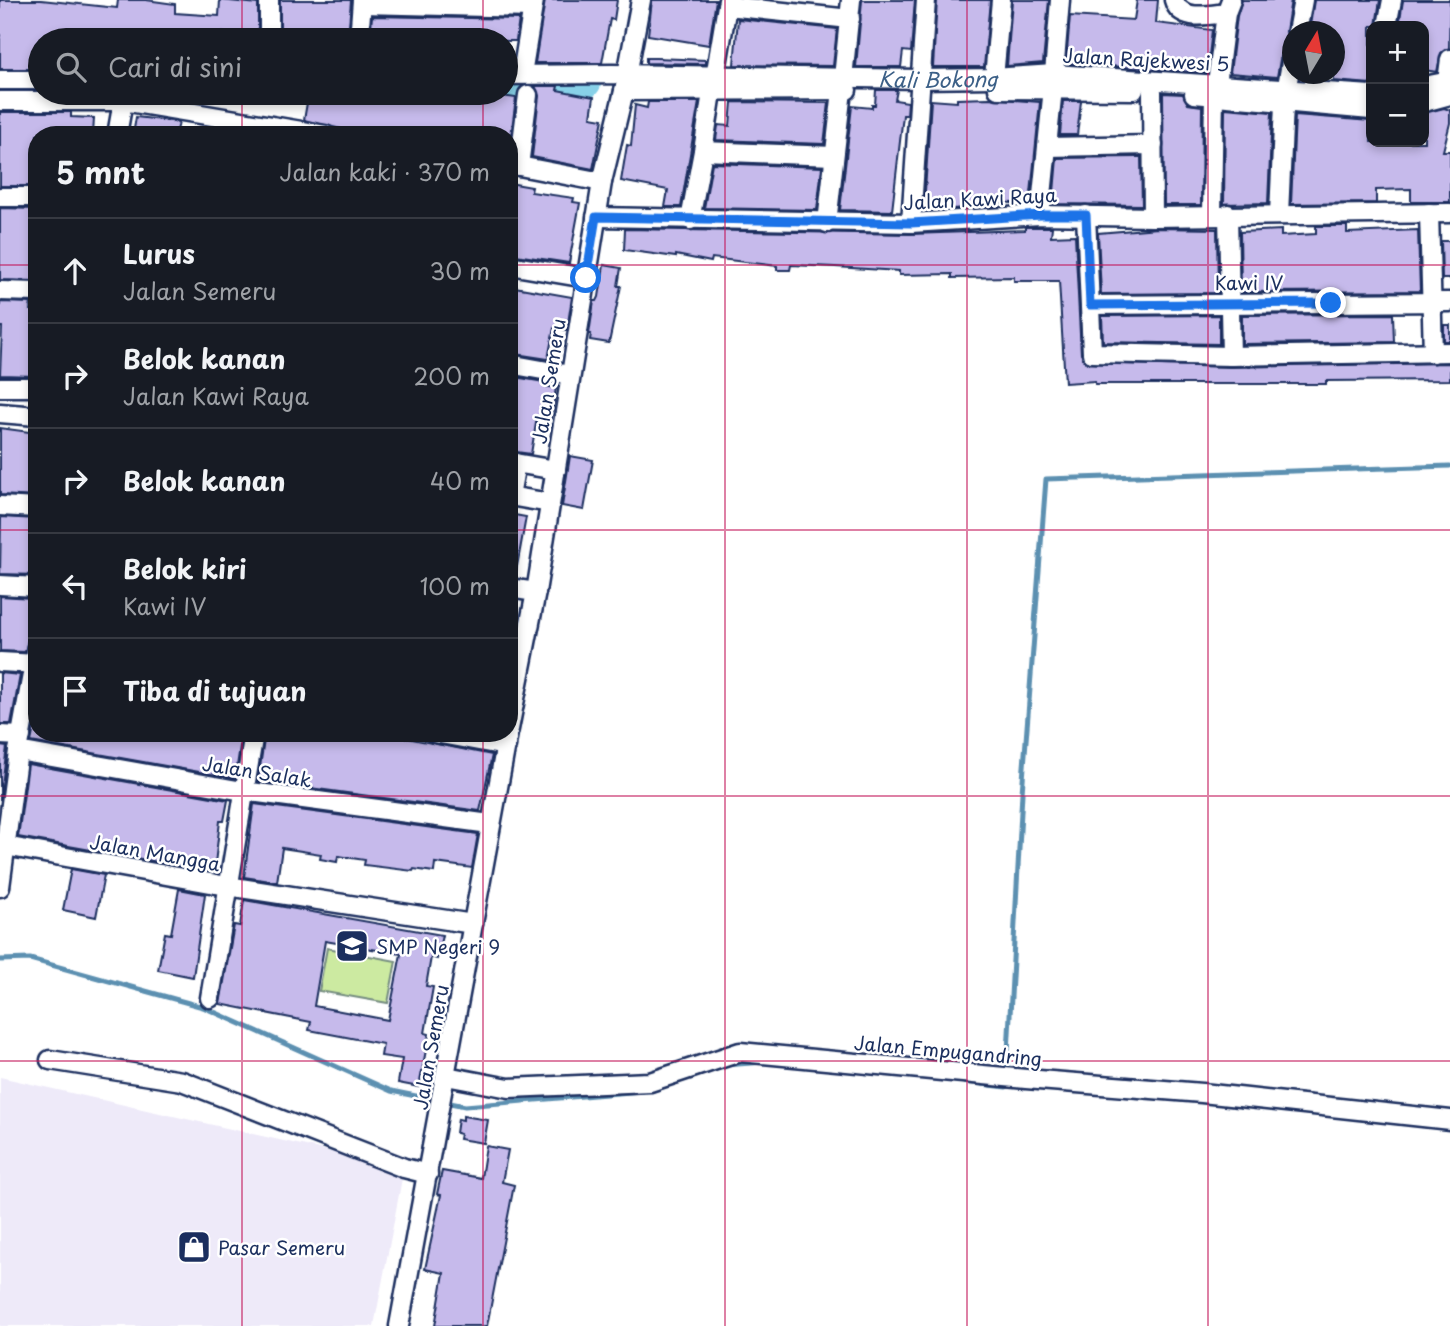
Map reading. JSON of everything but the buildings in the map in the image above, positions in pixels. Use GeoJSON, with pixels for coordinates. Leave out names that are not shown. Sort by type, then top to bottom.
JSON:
{"type":"FeatureCollection","features":[{"type":"Feature","properties":{"kind":"street"},"geometry":{"type":"LineString","coordinates":[[269,0],[269,28]]}},
{"type":"Feature","properties":{"kind":"street","name":"Jalan Semeru"},"geometry":{"type":"LineString","coordinates":[[518,659],[536,592],[602,182],[641,0]]}},
{"type":"Feature","properties":{"kind":"street"},"geometry":{"type":"LineString","coordinates":[[827,223],[851,0]]}},
{"type":"Feature","properties":{"kind":"street"},"geometry":{"type":"LineString","coordinates":[[911,223],[926,0]]}},
{"type":"Feature","properties":{"kind":"street"},"geometry":{"type":"LineString","coordinates":[[994,78],[1001,0]]}},
{"type":"Feature","properties":{"kind":"street"},"geometry":{"type":"LineString","coordinates":[[1041,215],[1060,0]]}},
{"type":"Feature","properties":{"kind":"street"},"geometry":{"type":"LineString","coordinates":[[1174,0],[1176,7],[1192,16],[1228,7],[1215,89],[1220,214],[1231,303],[1231,356]]}},
{"type":"Feature","properties":{"kind":"street"},"geometry":{"type":"LineString","coordinates":[[1299,21],[1303,0]]}},
{"type":"Feature","properties":{"kind":"street"},"geometry":{"type":"LineString","coordinates":[[1388,21],[1392,0]]}},
{"type":"Feature","properties":{"kind":"street"},"geometry":{"type":"LineString","coordinates":[[360,28],[362,2],[533,4],[518,60]]}},
{"type":"Feature","properties":{"kind":"street"},"geometry":{"type":"LineString","coordinates":[[690,220],[727,3],[850,19]]}},
{"type":"Feature","properties":{"kind":"street"},"geometry":{"type":"LineString","coordinates":[[1449,86],[1450,59]]}},
{"type":"Feature","properties":{"kind":"street"},"geometry":{"type":"LineString","coordinates":[[518,75],[714,84],[1054,81],[1152,91],[1215,89],[1285,96],[1366,109]]}},
{"type":"Feature","properties":{"kind":"street","name":"Jalan Rajekwesi 5"},"geometry":{"type":"LineString","coordinates":[[919,84],[994,78],[1215,89]]}},
{"type":"Feature","properties":{"kind":"street"},"geometry":{"type":"LineString","coordinates":[[0,80],[28,80]]}},
{"type":"Feature","properties":{"kind":"street"},"geometry":{"type":"LineString","coordinates":[[1279,214],[1287,84]]}},
{"type":"Feature","properties":{"kind":"street"},"geometry":{"type":"LineString","coordinates":[[1429,86],[1449,86]]}},
{"type":"Feature","properties":{"kind":"street"},"geometry":{"type":"LineString","coordinates":[[1429,99],[1449,86]]}},
{"type":"Feature","properties":{"kind":"street"},"geometry":{"type":"LineString","coordinates":[[1152,91],[1153,216]]}},
{"type":"Feature","properties":{"kind":"street"},"geometry":{"type":"LineString","coordinates":[[518,145],[528,95]]}},
{"type":"Feature","properties":{"kind":"street"},"geometry":{"type":"LineString","coordinates":[[1285,96],[1366,95]]}},
{"type":"Feature","properties":{"kind":"street"},"geometry":{"type":"LineString","coordinates":[[0,101],[28,101]]}},
{"type":"Feature","properties":{"kind":"street"},"geometry":{"type":"LineString","coordinates":[[119,126],[122,105]]}},
{"type":"Feature","properties":{"kind":"street"},"geometry":{"type":"LineString","coordinates":[[147,105],[272,126]]}},
{"type":"Feature","properties":{"kind":"street"},"geometry":{"type":"LineString","coordinates":[[1047,147],[1153,145]]}},
{"type":"Feature","properties":{"kind":"street"},"geometry":{"type":"LineString","coordinates":[[703,151],[834,156]]}},
{"type":"Feature","properties":{"kind":"street"},"geometry":{"type":"LineString","coordinates":[[518,166],[602,182]]}},
{"type":"Feature","properties":{"kind":"street"},"geometry":{"type":"LineString","coordinates":[[0,197],[28,197]]}},
{"type":"Feature","properties":{"kind":"street"},"geometry":{"type":"LineString","coordinates":[[1086,215],[1092,353],[1231,356],[1441,353],[1430,302],[1429,213]]}},
{"type":"Feature","properties":{"kind":"street","name":"Jalan Kawi Raya"},"geometry":{"type":"LineString","coordinates":[[596,217],[911,223],[1041,215],[1450,213]]}},
{"type":"Feature","properties":{"kind":"street"},"geometry":{"type":"LineString","coordinates":[[518,267],[586,278]]}},
{"type":"Feature","properties":{"kind":"street"},"geometry":{"type":"LineString","coordinates":[[0,291],[28,292]]}},
{"type":"Feature","properties":{"kind":"street","name":"Kawi IV"},"geometry":{"type":"LineString","coordinates":[[1090,305],[1450,302]]}},
{"type":"Feature","properties":{"kind":"street"},"geometry":{"type":"LineString","coordinates":[[518,366],[569,375]]}},
{"type":"Feature","properties":{"kind":"street"},"geometry":{"type":"LineString","coordinates":[[0,387],[28,387]]}},
{"type":"Feature","properties":{"kind":"street"},"geometry":{"type":"LineString","coordinates":[[0,413],[28,415]]}},
{"type":"Feature","properties":{"kind":"street"},"geometry":{"type":"LineString","coordinates":[[518,463],[556,470]]}},
{"type":"Feature","properties":{"kind":"street"},"geometry":{"type":"LineString","coordinates":[[518,497],[550,503]]}},
{"type":"Feature","properties":{"kind":"street"},"geometry":{"type":"LineString","coordinates":[[0,506],[28,508]]}},
{"type":"Feature","properties":{"kind":"street"},"geometry":{"type":"LineString","coordinates":[[0,585],[28,587]]}},
{"type":"Feature","properties":{"kind":"street"},"geometry":{"type":"LineString","coordinates":[[518,589],[536,592]]}},
{"type":"Feature","properties":{"kind":"street"},"geometry":{"type":"LineString","coordinates":[[0,662],[28,660]]}},
{"type":"Feature","properties":{"kind":"street"},"geometry":{"type":"LineString","coordinates":[[0,887],[5,846],[4,812],[28,699]]}},
{"type":"Feature","properties":{"kind":"street","name":"Jalan Salak"},"geometry":{"type":"LineString","coordinates":[[0,735],[19,744],[243,791],[490,824]]}},
{"type":"Feature","properties":{"kind":"street","name":"Jalan Mangga"},"geometry":{"type":"LineString","coordinates":[[5,846],[228,886],[252,742]]}},
{"type":"Feature","properties":{"kind":"street","name":"Jalan Semeru"},"geometry":{"type":"LineString","coordinates":[[399,1326],[507,742]]}},
{"type":"Feature","properties":{"kind":"street"},"geometry":{"type":"LineString","coordinates":[[209,998],[228,886],[473,924]]}},
{"type":"Feature","properties":{"kind":"street","name":"Jalan Empugandring"},"geometry":{"type":"LineString","coordinates":[[446,1079],[509,1088],[650,1082],[740,1052],[1202,1093],[1450,1121]]}},
{"type":"Feature","properties":{"kind":"street"},"geometry":{"type":"LineString","coordinates":[[50,1060],[164,1076],[191,1083],[404,1168],[428,1174]]}},
{"type":"Feature","properties":{"kind":"shaded area","name":"Pasar Semeru"},"geometry":{"type":"Polygon","coordinates":[[[0,1077],[404,1168],[374,1326],[0,1326],[0,1077]]]}},
{"type":"Feature","properties":{"kind":"green space"},"geometry":{"type":"Polygon","coordinates":[[[327,948],[396,961],[388,1003],[319,991],[327,948]]]}},
{"type":"Feature","properties":{"kind":"waterway","name":"Kali Bokong"},"geometry":{"type":"LineString","coordinates":[[518,84],[586,83]]}},
{"type":"Feature","properties":{"kind":"waterway"},"geometry":{"type":"LineString","coordinates":[[1007,1071],[1022,793],[1046,479],[1450,466]]}},
{"type":"Feature","properties":{"kind":"waterway"},"geometry":{"type":"LineString","coordinates":[[0,960],[30,959],[203,1007],[391,1091],[465,1106],[654,1090],[676,1082]]}},
{"type":"Feature","properties":{"kind":"waterway"},"geometry":{"type":"LineString","coordinates":[[725,1065],[764,1062]]}},
{"type":"Feature","properties":{"kind":"waterway"},"geometry":{"type":"LineString","coordinates":[[958,1081],[1006,1087]]}},
{"type":"Feature","properties":{"kind":"place","name":"SMP Negeri 9"},"geometry":{"type":"Point","coordinates":[352,946]}},
{"type":"Feature","properties":{"kind":"place","name":"Pasar Semeru"},"geometry":{"type":"Point","coordinates":[194,1247]}},
{"type":"Feature","properties":{"kind":"route"},"geometry":{"type":"LineString","coordinates":[[586,278],[596,217],[911,223],[1086,215],[1090,305],[1331,303]]}}]}
